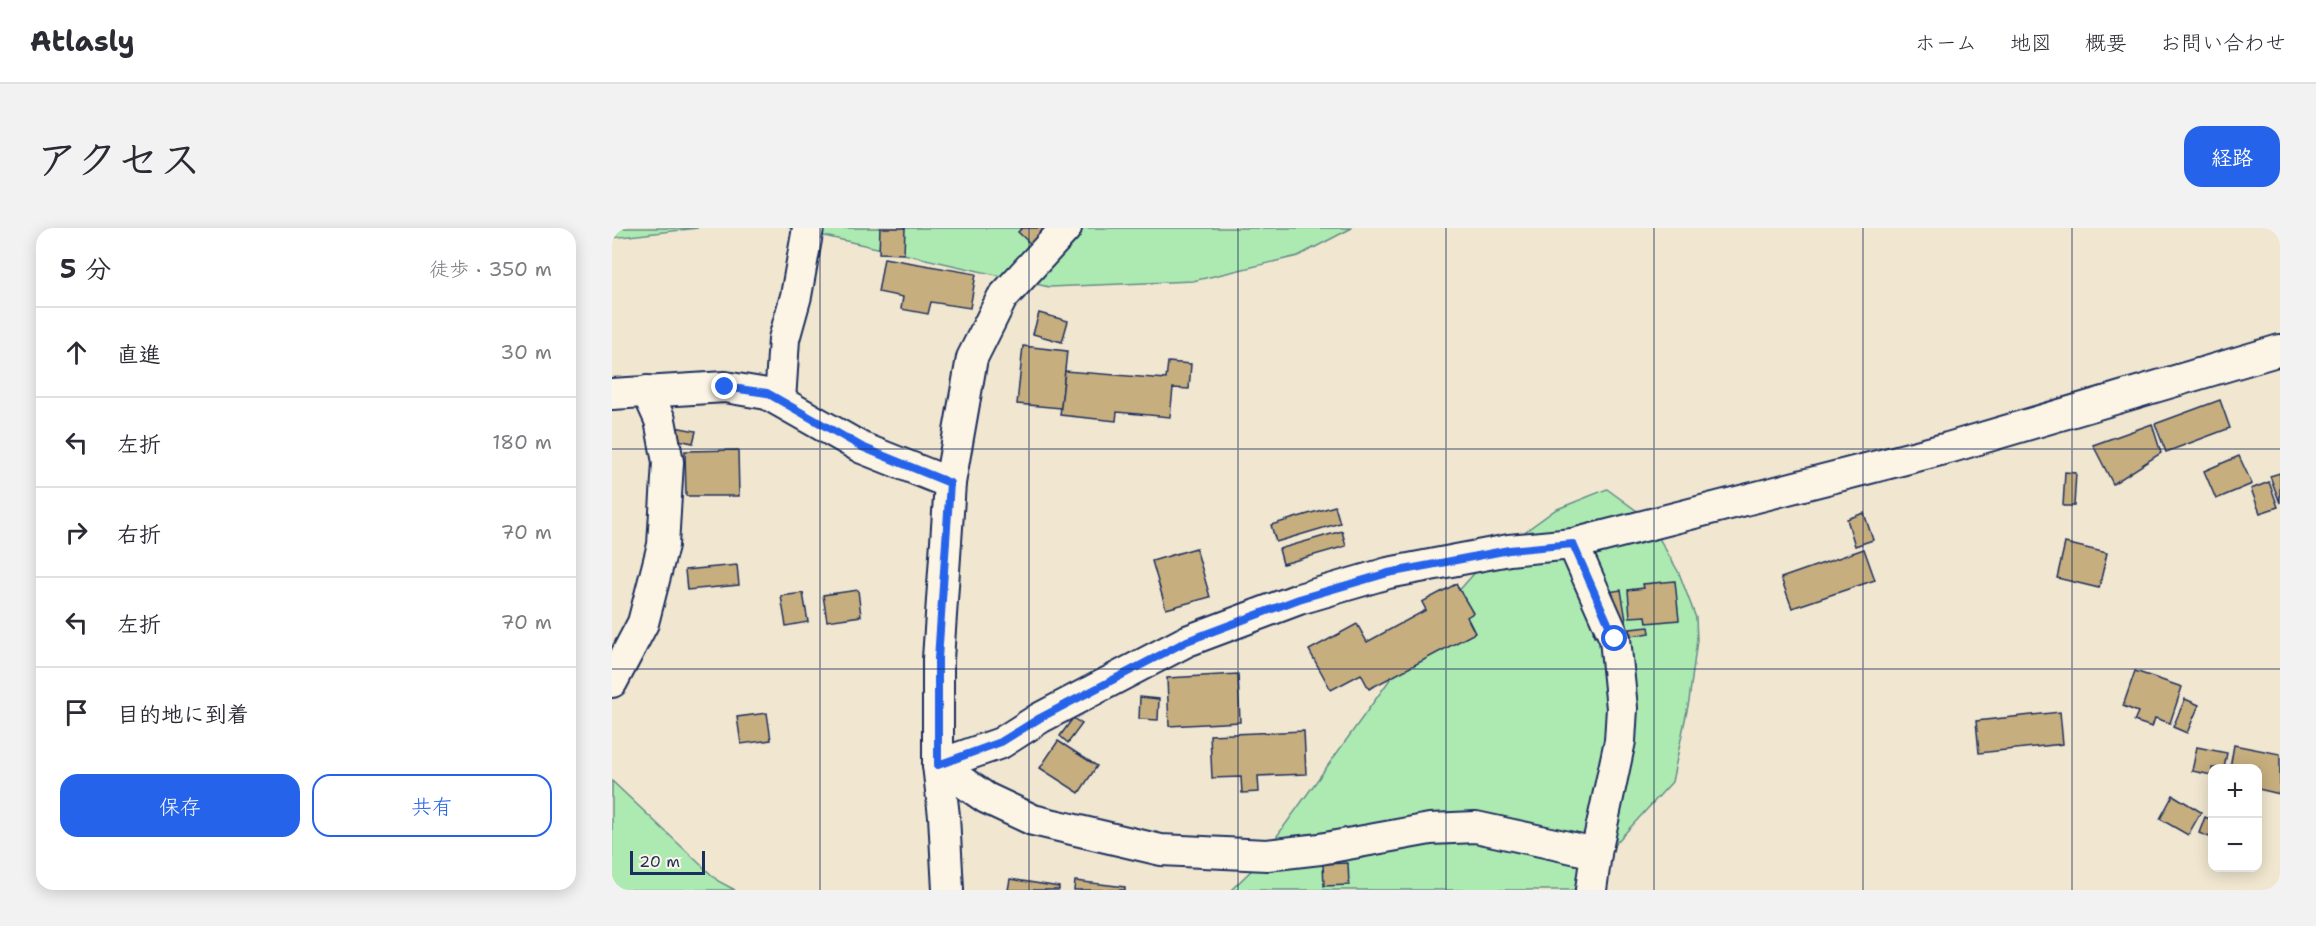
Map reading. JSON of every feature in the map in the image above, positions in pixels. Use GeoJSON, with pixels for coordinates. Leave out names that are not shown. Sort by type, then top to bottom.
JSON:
{"type":"FeatureCollection","features":[{"type":"Feature","properties":{"kind":"street"},"geometry":{"type":"LineString","coordinates":[[780,401],[783,339],[796,296],[808,228]]}},
{"type":"Feature","properties":{"kind":"street"},"geometry":{"type":"LineString","coordinates":[[948,890],[944,816],[938,765],[938,659],[950,483],[972,358],[1002,298],[1066,228]]}},
{"type":"Feature","properties":{"kind":"street"},"geometry":{"type":"LineString","coordinates":[[938,765],[1001,742],[1040,718],[1187,641],[1299,599],[1388,573],[1509,550],[1573,544],[1948,448],[2280,350]]}},
{"type":"Feature","properties":{"kind":"street"},"geometry":{"type":"LineString","coordinates":[[612,394],[725,387],[767,393],[862,447],[950,483]]}},
{"type":"Feature","properties":{"kind":"street"},"geometry":{"type":"LineString","coordinates":[[612,404],[647,392]]}},
{"type":"Feature","properties":{"kind":"street"},"geometry":{"type":"LineString","coordinates":[[612,682],[643,623],[663,545],[668,462],[660,420],[647,392]]}},
{"type":"Feature","properties":{"kind":"street"},"geometry":{"type":"LineString","coordinates":[[1573,544],[1615,639],[1622,708],[1620,741],[1596,853],[1591,890]]}},
{"type":"Feature","properties":{"kind":"street"},"geometry":{"type":"LineString","coordinates":[[938,765],[986,798],[1033,820],[1161,850],[1268,855],[1320,849],[1430,829],[1476,827],[1596,853]]}},
{"type":"Feature","properties":{"kind":"green space"},"geometry":{"type":"Polygon","coordinates":[[[612,228],[698,228],[612,238],[612,228]]]}},
{"type":"Feature","properties":{"kind":"green space"},"geometry":{"type":"Polygon","coordinates":[[[789,228],[1352,228],[1298,256],[1193,281],[1049,287],[789,228]]]}},
{"type":"Feature","properties":{"kind":"green space"},"geometry":{"type":"Polygon","coordinates":[[[1607,489],[1648,519],[1679,573],[1696,618],[1697,640],[1689,701],[1672,782],[1573,890],[1231,890],[1254,868],[1432,621],[1487,559],[1555,510],[1607,489]]]}},
{"type":"Feature","properties":{"kind":"green space"},"geometry":{"type":"Polygon","coordinates":[[[612,781],[718,881],[735,890],[612,890],[612,781]]]}},
{"type":"Feature","properties":{"kind":"building"},"geometry":{"type":"Polygon","coordinates":[[[880,228],[905,228],[904,254],[879,253],[880,228]]]}},
{"type":"Feature","properties":{"kind":"building"},"geometry":{"type":"Polygon","coordinates":[[[1022,228],[1056,228],[1036,249],[1018,232],[1022,228]]]}},
{"type":"Feature","properties":{"kind":"building"},"geometry":{"type":"Polygon","coordinates":[[[884,258],[976,274],[970,308],[931,302],[928,314],[901,309],[903,297],[878,292],[884,258]]]}},
{"type":"Feature","properties":{"kind":"building"},"geometry":{"type":"Polygon","coordinates":[[[1039,313],[1068,321],[1062,342],[1033,334],[1039,313]]]}},
{"type":"Feature","properties":{"kind":"building"},"geometry":{"type":"Polygon","coordinates":[[[1023,346],[1067,351],[1061,408],[1017,404],[1023,346]]]}},
{"type":"Feature","properties":{"kind":"building"},"geometry":{"type":"Polygon","coordinates":[[[1168,362],[1191,364],[1189,389],[1173,388],[1170,417],[1117,412],[1116,421],[1060,415],[1065,371],[1166,379],[1168,362]]]}},
{"type":"Feature","properties":{"kind":"building"},"geometry":{"type":"Polygon","coordinates":[[[2220,400],[2230,428],[2166,452],[2155,424],[2220,400]]]}},
{"type":"Feature","properties":{"kind":"building"},"geometry":{"type":"Polygon","coordinates":[[[2152,424],[2161,453],[2113,484],[2093,445],[2152,424]]]}},
{"type":"Feature","properties":{"kind":"building"},"geometry":{"type":"Polygon","coordinates":[[[675,427],[696,431],[693,443],[673,439],[675,427]]]}},
{"type":"Feature","properties":{"kind":"building"},"geometry":{"type":"Polygon","coordinates":[[[738,450],[739,496],[686,496],[685,451],[738,450]]]}},
{"type":"Feature","properties":{"kind":"building"},"geometry":{"type":"Polygon","coordinates":[[[2239,456],[2252,484],[2216,499],[2204,471],[2239,456]]]}},
{"type":"Feature","properties":{"kind":"building"},"geometry":{"type":"Polygon","coordinates":[[[2065,472],[2076,473],[2074,506],[2063,506],[2065,472]]]}},
{"type":"Feature","properties":{"kind":"building"},"geometry":{"type":"Polygon","coordinates":[[[2280,473],[2280,503],[2270,476],[2280,473]]]}},
{"type":"Feature","properties":{"kind":"building"},"geometry":{"type":"Polygon","coordinates":[[[2269,482],[2278,507],[2260,513],[2251,489],[2269,482]]]}},
{"type":"Feature","properties":{"kind":"building"},"geometry":{"type":"Polygon","coordinates":[[[1335,506],[1340,523],[1276,542],[1271,525],[1335,506]]]}},
{"type":"Feature","properties":{"kind":"building"},"geometry":{"type":"Polygon","coordinates":[[[1864,513],[1873,540],[1855,546],[1847,519],[1864,513]]]}},
{"type":"Feature","properties":{"kind":"building"},"geometry":{"type":"Polygon","coordinates":[[[1342,531],[1346,546],[1283,564],[1279,549],[1342,531]]]}},
{"type":"Feature","properties":{"kind":"building"},"geometry":{"type":"Polygon","coordinates":[[[2065,543],[2107,553],[2099,588],[2057,578],[2065,543]]]}},
{"type":"Feature","properties":{"kind":"building"},"geometry":{"type":"Polygon","coordinates":[[[1196,548],[1210,597],[1166,609],[1152,561],[1196,548]]]}},
{"type":"Feature","properties":{"kind":"building"},"geometry":{"type":"Polygon","coordinates":[[[1864,549],[1875,580],[1792,608],[1781,578],[1864,549]]]}},
{"type":"Feature","properties":{"kind":"building"},"geometry":{"type":"Polygon","coordinates":[[[737,565],[739,585],[687,590],[685,570],[737,565]]]}},
{"type":"Feature","properties":{"kind":"building"},"geometry":{"type":"Polygon","coordinates":[[[1675,581],[1679,620],[1647,623],[1646,616],[1630,617],[1628,590],[1644,588],[1643,584],[1675,581]]]}},
{"type":"Feature","properties":{"kind":"building"},"geometry":{"type":"Polygon","coordinates":[[[1456,584],[1473,613],[1467,617],[1475,633],[1369,689],[1361,674],[1331,690],[1309,650],[1357,624],[1367,642],[1426,610],[1422,602],[1456,584]]]}},
{"type":"Feature","properties":{"kind":"building"},"geometry":{"type":"Polygon","coordinates":[[[858,590],[861,616],[827,621],[823,595],[858,590]]]}},
{"type":"Feature","properties":{"kind":"building"},"geometry":{"type":"Polygon","coordinates":[[[1621,590],[1628,632],[1594,637],[1588,595],[1621,590]]]}},
{"type":"Feature","properties":{"kind":"building"},"geometry":{"type":"Polygon","coordinates":[[[803,593],[808,622],[786,626],[781,596],[803,593]]]}},
{"type":"Feature","properties":{"kind":"building"},"geometry":{"type":"Polygon","coordinates":[[[1649,627],[1650,633],[1631,636],[1630,629],[1649,627]]]}},
{"type":"Feature","properties":{"kind":"building"},"geometry":{"type":"Polygon","coordinates":[[[2135,671],[2182,687],[2170,723],[2155,718],[2152,727],[2134,721],[2138,712],[2123,706],[2135,671]]]}},
{"type":"Feature","properties":{"kind":"building"},"geometry":{"type":"Polygon","coordinates":[[[1238,674],[1240,722],[1169,726],[1167,678],[1238,674]]]}},
{"type":"Feature","properties":{"kind":"building"},"geometry":{"type":"Polygon","coordinates":[[[1140,697],[1159,699],[1158,720],[1139,719],[1140,697]]]}},
{"type":"Feature","properties":{"kind":"building"},"geometry":{"type":"Polygon","coordinates":[[[2185,699],[2199,705],[2187,733],[2173,727],[2185,699]]]}},
{"type":"Feature","properties":{"kind":"building"},"geometry":{"type":"Polygon","coordinates":[[[2060,712],[2063,744],[1979,753],[1976,721],[2060,712]]]}},
{"type":"Feature","properties":{"kind":"building"},"geometry":{"type":"Polygon","coordinates":[[[767,713],[771,740],[741,744],[737,717],[767,713]]]}},
{"type":"Feature","properties":{"kind":"building"},"geometry":{"type":"Polygon","coordinates":[[[1073,718],[1082,724],[1068,743],[1060,736],[1073,718]]]}},
{"type":"Feature","properties":{"kind":"building"},"geometry":{"type":"Polygon","coordinates":[[[1304,731],[1306,774],[1258,776],[1259,792],[1242,793],[1241,777],[1212,778],[1210,735],[1304,731]]]}},
{"type":"Feature","properties":{"kind":"building"},"geometry":{"type":"Polygon","coordinates":[[[1058,741],[1097,766],[1079,793],[1040,768],[1058,741]]]}},
{"type":"Feature","properties":{"kind":"building"},"geometry":{"type":"Polygon","coordinates":[[[2234,745],[2280,754],[2280,794],[2262,790],[2262,764],[2231,764],[2234,745]]]}},
{"type":"Feature","properties":{"kind":"building"},"geometry":{"type":"Polygon","coordinates":[[[2197,747],[2227,753],[2225,764],[2208,764],[2208,774],[2192,771],[2197,747]]]}},
{"type":"Feature","properties":{"kind":"building"},"geometry":{"type":"Polygon","coordinates":[[[2173,795],[2201,812],[2188,835],[2160,819],[2173,795]]]}},
{"type":"Feature","properties":{"kind":"building"},"geometry":{"type":"Polygon","coordinates":[[[2205,817],[2208,818],[2208,836],[2199,833],[2205,817]]]}},
{"type":"Feature","properties":{"kind":"building"},"geometry":{"type":"Polygon","coordinates":[[[1348,863],[1349,885],[1324,886],[1323,864],[1348,863]]]}},
{"type":"Feature","properties":{"kind":"building"},"geometry":{"type":"Polygon","coordinates":[[[1010,879],[1059,887],[1059,890],[1008,890],[1010,879]]]}},
{"type":"Feature","properties":{"kind":"building"},"geometry":{"type":"Polygon","coordinates":[[[1075,881],[1125,887],[1125,890],[1074,890],[1075,881]]]}},
{"type":"Feature","properties":{"kind":"route"},"geometry":{"type":"LineString","coordinates":[[725,387],[767,393],[862,447],[950,483],[938,659],[938,765],[1001,742],[1040,718],[1187,641],[1299,599],[1388,573],[1509,550],[1573,544],[1615,639]]}}]}
